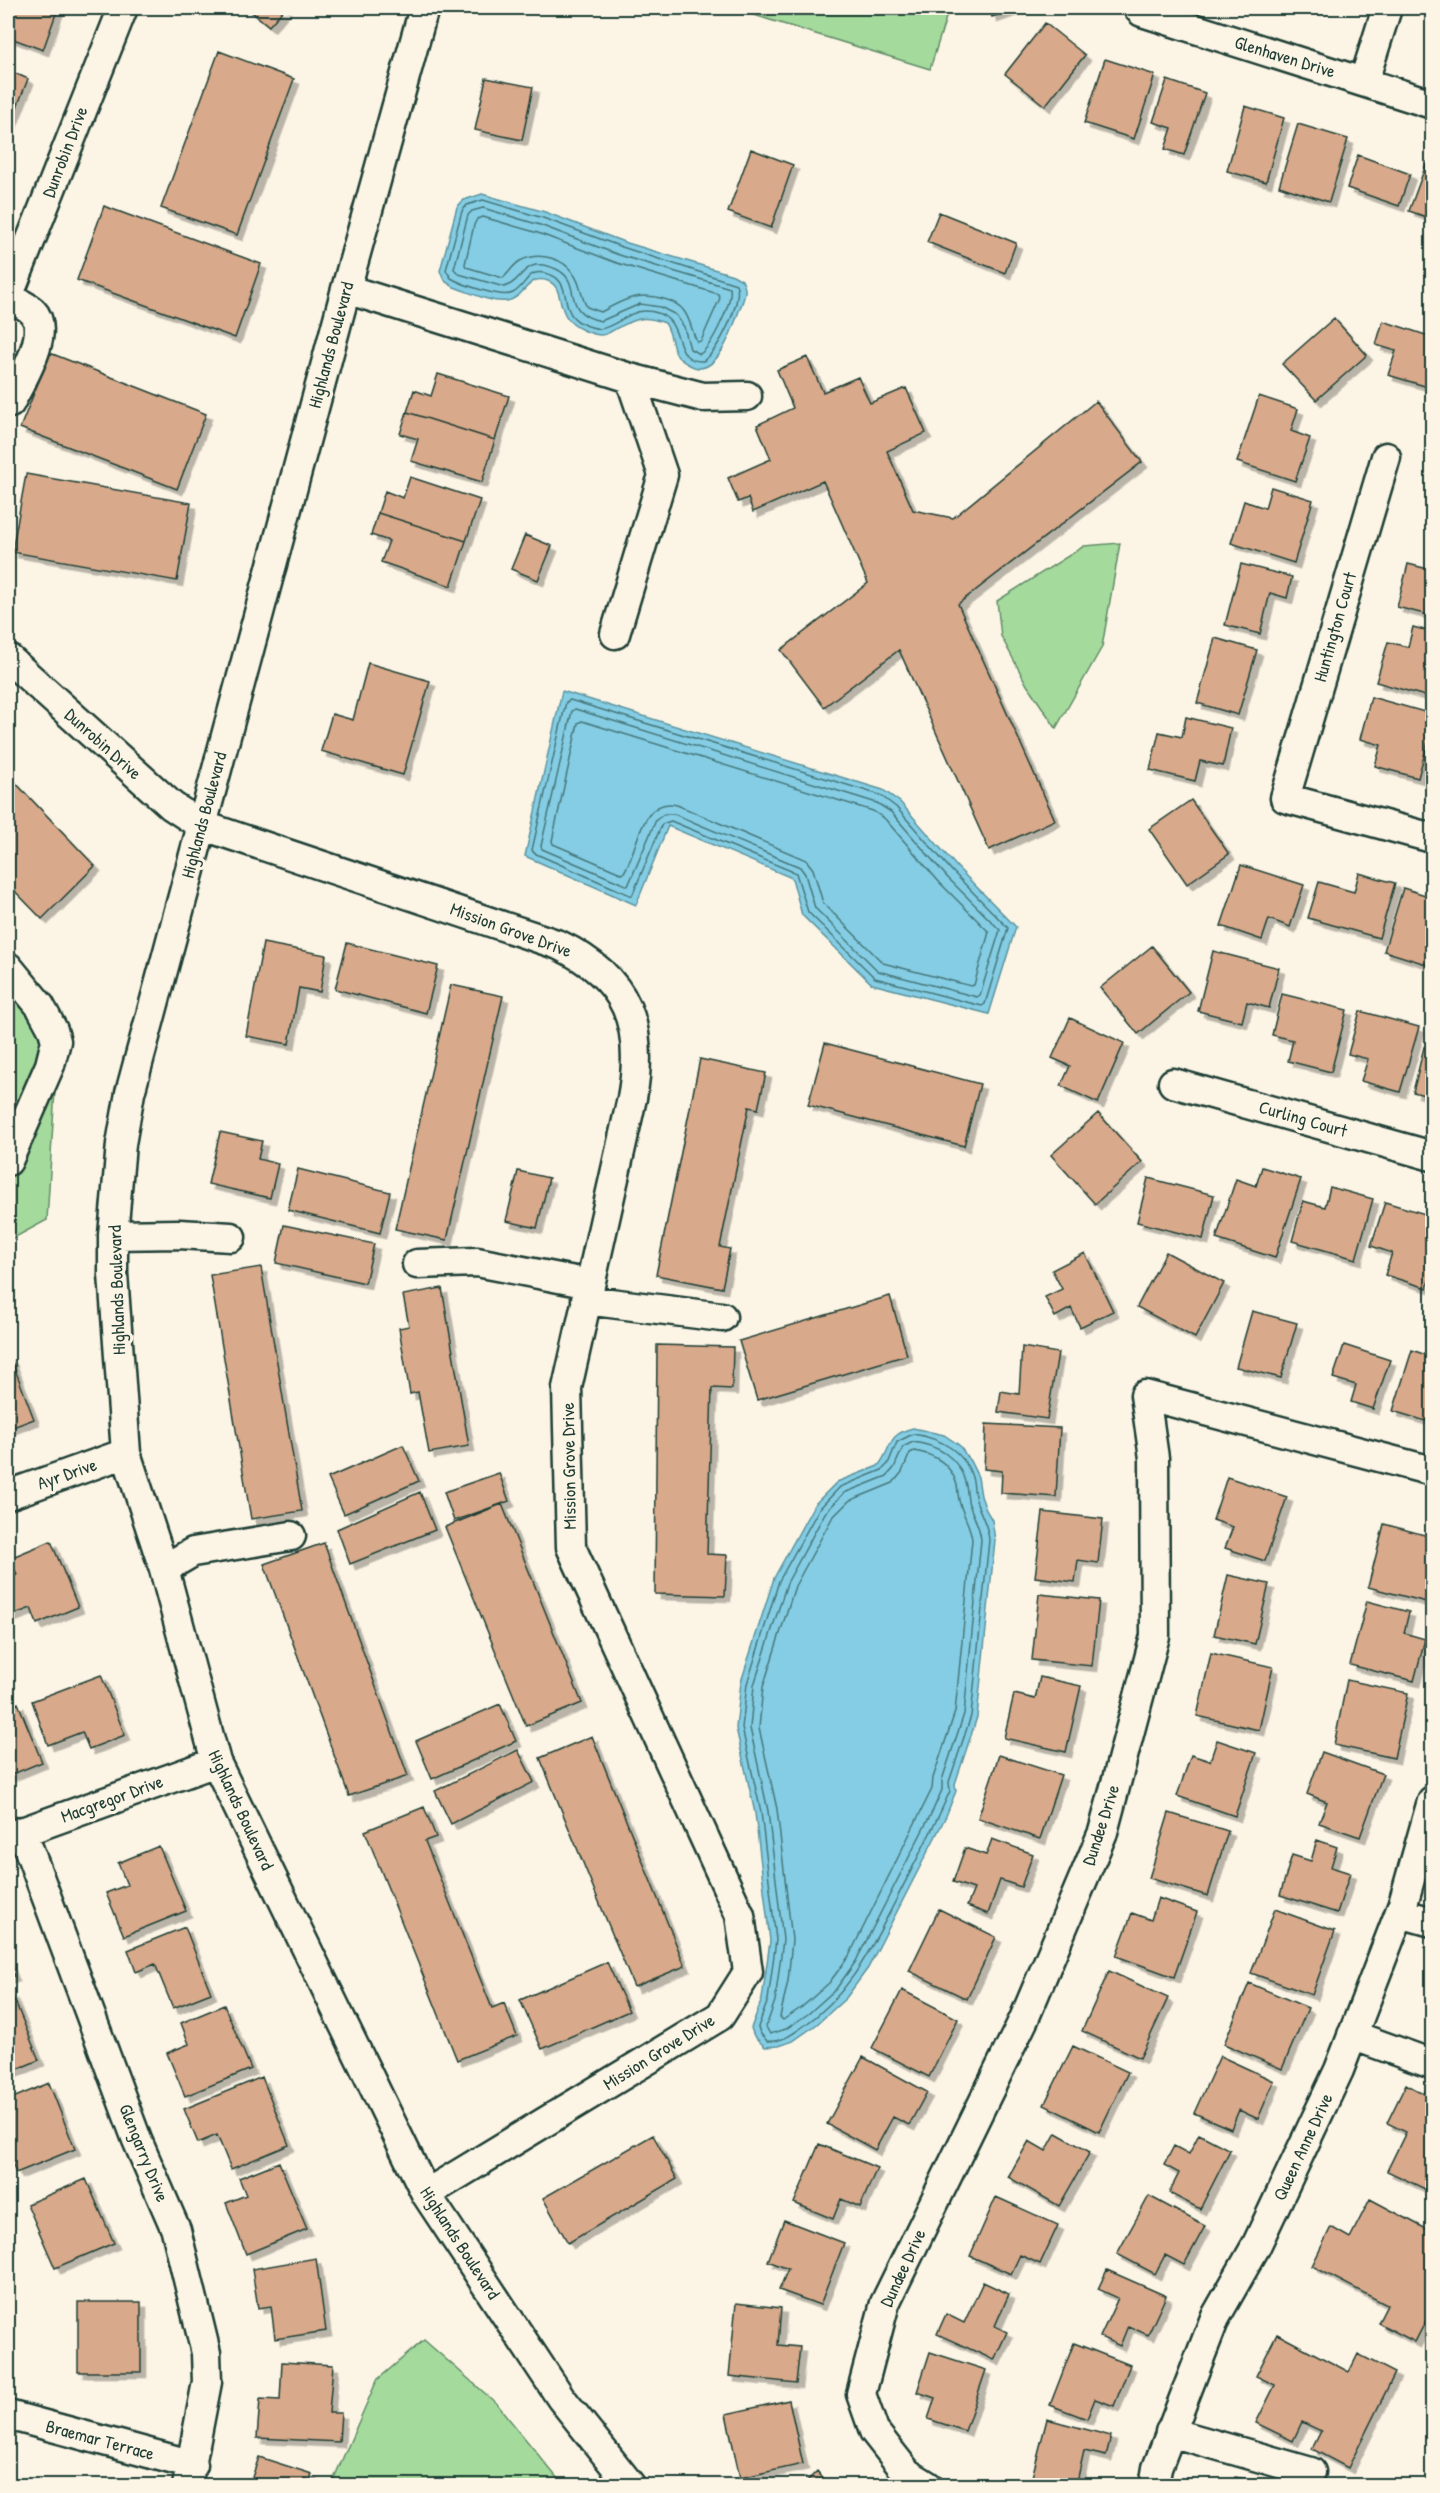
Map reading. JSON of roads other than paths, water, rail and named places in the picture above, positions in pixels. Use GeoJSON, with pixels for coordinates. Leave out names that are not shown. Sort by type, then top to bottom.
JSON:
{"type":"FeatureCollection","features":[{"type":"Feature","properties":{"kind":"street","name":"Dunrobin Drive"},"geometry":{"type":"LineString","coordinates":[[8,297],[123,8]]}},
{"type":"Feature","properties":{"kind":"street","name":"Highlands Boulevard"},"geometry":{"type":"LineString","coordinates":[[424,8],[130,1093],[121,1144],[113,1235],[113,1274],[126,1453],[164,1569],[216,1762],[426,2194],[561,2398],[631,2486]]}},
{"type":"Feature","properties":{"kind":"street","name":"Glenhaven Drive"},"geometry":{"type":"LineString","coordinates":[[1138,8],[1142,12],[1432,104]]}},
{"type":"Feature","properties":{"kind":"street"},"geometry":{"type":"LineString","coordinates":[[1364,81],[1387,8]]}},
{"type":"Feature","properties":{"kind":"street"},"geometry":{"type":"LineString","coordinates":[[346,289],[630,378],[703,397],[747,396]]}},
{"type":"Feature","properties":{"kind":"street"},"geometry":{"type":"LineString","coordinates":[[8,297],[33,311],[39,323],[38,343],[10,403]]}},
{"type":"Feature","properties":{"kind":"street"},"geometry":{"type":"LineString","coordinates":[[615,634],[663,475],[630,378]]}},
{"type":"Feature","properties":{"kind":"street","name":"Huntington Court"},"geometry":{"type":"LineString","coordinates":[[1386,457],[1285,798],[1432,838]]}},
{"type":"Feature","properties":{"kind":"street","name":"Dunrobin Drive"},"geometry":{"type":"LineString","coordinates":[[8,658],[172,806],[201,825]]}},
{"type":"Feature","properties":{"kind":"street","name":"Mission Grove Drive"},"geometry":{"type":"LineString","coordinates":[[201,825],[559,945],[580,955],[615,986],[626,1003],[633,1023],[637,1049],[637,1072],[567,1388],[571,1548],[740,1915],[748,1972],[720,2016],[426,2194]]}},
{"type":"Feature","properties":{"kind":"street"},"geometry":{"type":"LineString","coordinates":[[8,967],[40,1006],[53,1030],[56,1041],[50,1065],[8,1161]]}},
{"type":"Feature","properties":{"kind":"street","name":"Curling Court"},"geometry":{"type":"LineString","coordinates":[[1173,1083],[1432,1156]]}},
{"type":"Feature","properties":{"kind":"street"},"geometry":{"type":"LineString","coordinates":[[113,1235],[179,1234],[231,1237]]}},
{"type":"Feature","properties":{"kind":"street"},"geometry":{"type":"LineString","coordinates":[[417,1264],[477,1262],[588,1292],[722,1317]]}},
{"type":"Feature","properties":{"kind":"street","name":"Dundee Drive"},"geometry":{"type":"LineString","coordinates":[[928,2486],[907,2474],[874,2431],[861,2394],[885,2303],[1024,2019],[1103,1832],[1155,1636],[1154,1458],[1144,1395],[1432,1471]]}},
{"type":"Feature","properties":{"kind":"street","name":"Ayr Drive"},"geometry":{"type":"LineString","coordinates":[[8,1495],[126,1453]]}},
{"type":"Feature","properties":{"kind":"street"},"geometry":{"type":"LineString","coordinates":[[164,1569],[193,1552],[291,1536]]}},
{"type":"Feature","properties":{"kind":"street","name":"Macgregor Drive"},"geometry":{"type":"LineString","coordinates":[[15,1834],[216,1762]]}},
{"type":"Feature","properties":{"kind":"street","name":"Queen Anne Drive"},"geometry":{"type":"LineString","coordinates":[[1154,2486],[1157,2468],[1170,2432],[1215,2318],[1256,2246],[1339,2070],[1400,1912],[1432,1801]]}},
{"type":"Feature","properties":{"kind":"street","name":"Glengarry Drive"},"geometry":{"type":"LineString","coordinates":[[15,1834],[137,2140],[176,2230],[206,2353],[207,2382],[190,2475]]}},
{"type":"Feature","properties":{"kind":"street"},"geometry":{"type":"LineString","coordinates":[[1400,1912],[1432,1922]]}},
{"type":"Feature","properties":{"kind":"street"},"geometry":{"type":"LineString","coordinates":[[1352,2035],[1432,2064]]}},
{"type":"Feature","properties":{"kind":"street","name":"Braemar Terrace"},"geometry":{"type":"LineString","coordinates":[[8,2415],[190,2475]]}},
{"type":"Feature","properties":{"kind":"street"},"geometry":{"type":"LineString","coordinates":[[1170,2432],[1311,2472]]}},
{"type":"Feature","properties":{"kind":"water"},"geometry":{"type":"Polygon","coordinates":[[[482,194],[545,212],[624,242],[733,275],[742,280],[745,288],[744,297],[723,348],[710,364],[703,368],[694,367],[678,357],[665,323],[641,319],[601,335],[583,330],[567,318],[557,290],[548,281],[536,280],[513,299],[507,301],[480,297],[446,282],[440,271],[457,207],[464,200],[482,194]]]}},
{"type":"Feature","properties":{"kind":"water"},"geometry":{"type":"Polygon","coordinates":[[[562,691],[883,790],[900,802],[957,867],[1016,927],[989,1014],[872,984],[802,915],[792,878],[668,826],[636,905],[525,856],[562,691]]]}},
{"type":"Feature","properties":{"kind":"water"},"geometry":{"type":"Polygon","coordinates":[[[913,1428],[944,1435],[959,1445],[978,1477],[981,1496],[992,1520],[995,1540],[977,1717],[955,1784],[956,1791],[946,1816],[868,1968],[846,1998],[816,2025],[793,2041],[779,2046],[765,2047],[754,2036],[751,2028],[762,1999],[770,1941],[755,1813],[736,1728],[741,1682],[774,1578],[814,1505],[837,1482],[878,1466],[894,1438],[913,1428]]]}}]}
